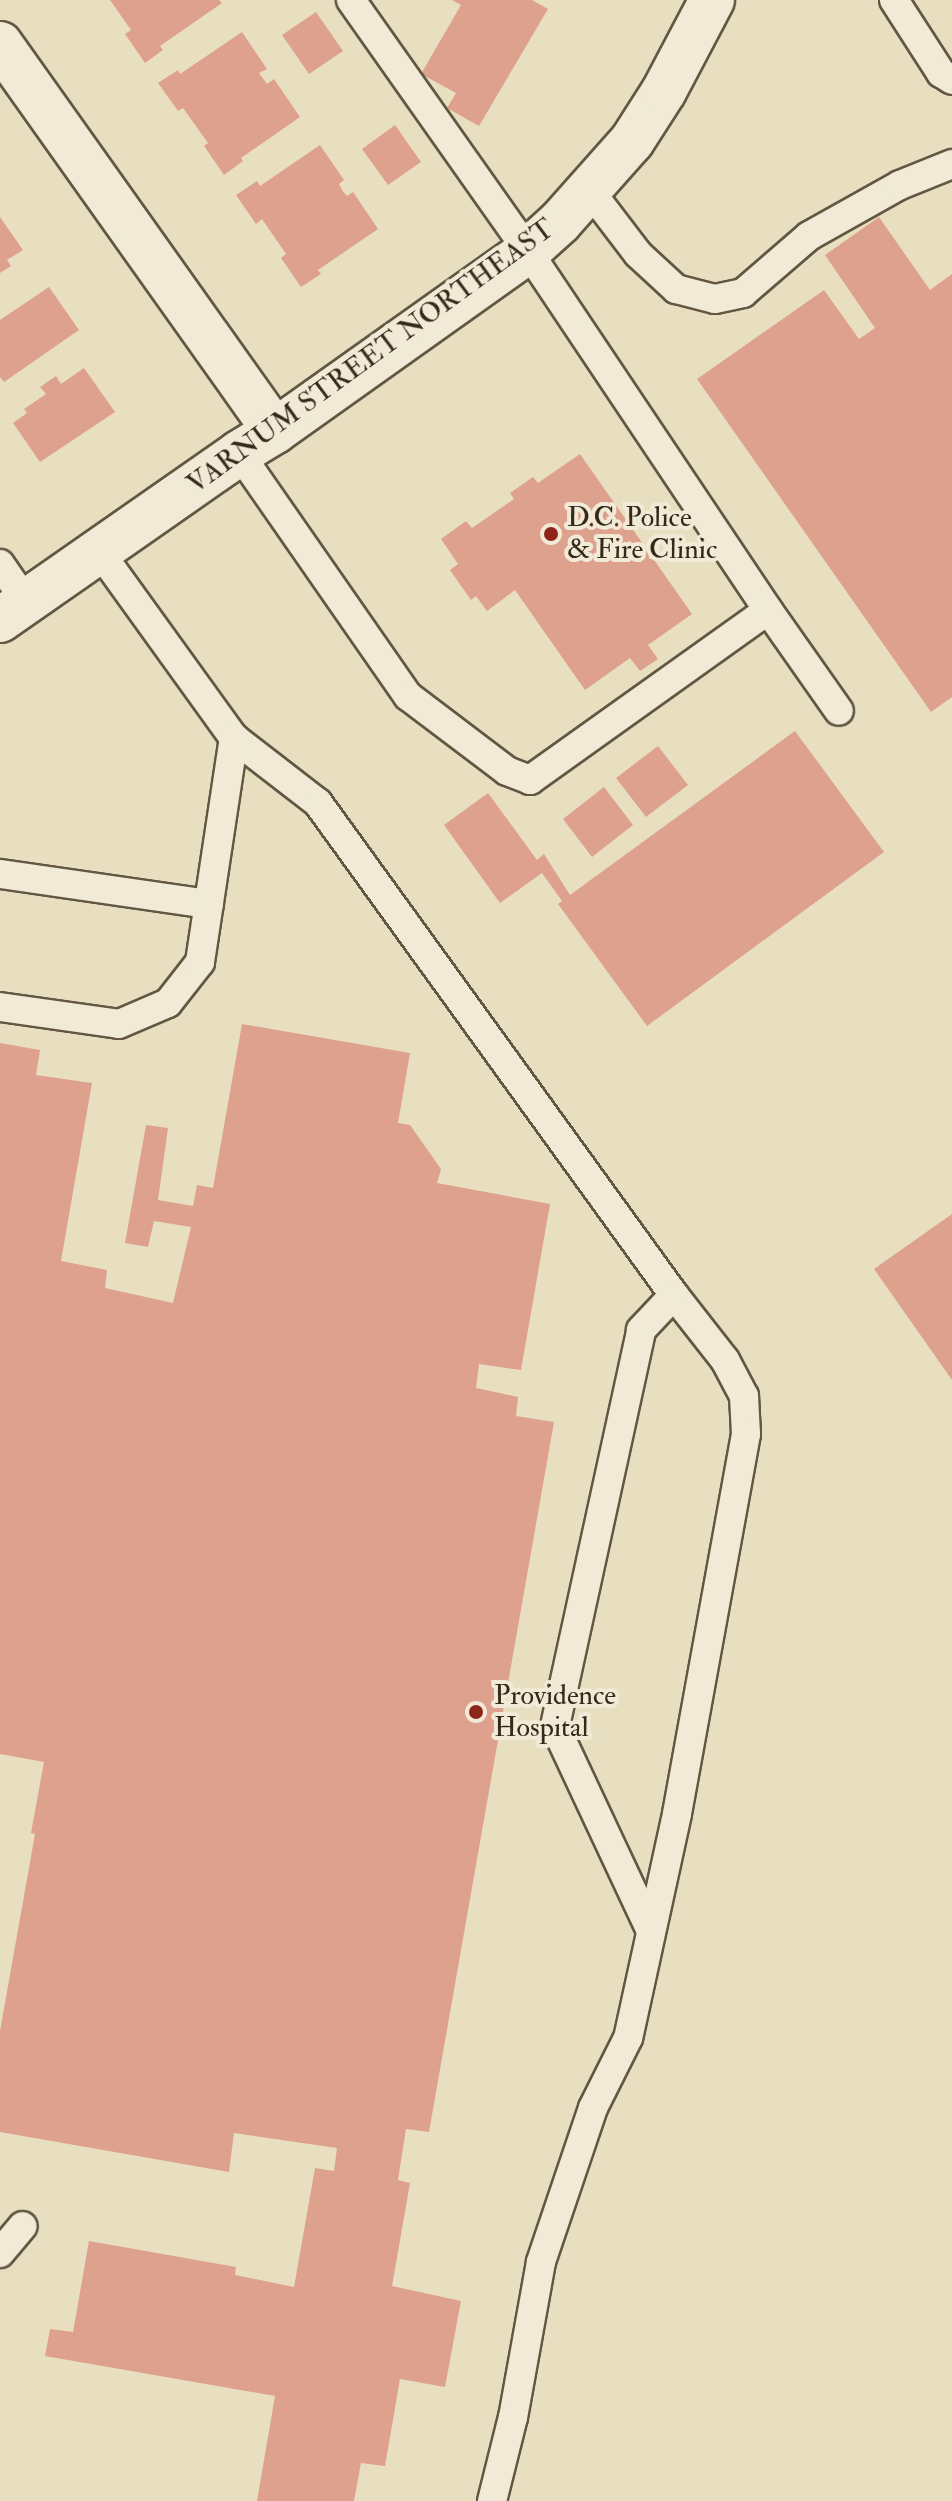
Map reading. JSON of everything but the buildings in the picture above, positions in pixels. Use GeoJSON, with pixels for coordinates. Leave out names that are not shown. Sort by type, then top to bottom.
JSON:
{"type":"FeatureCollection","features":[{"type":"Feature","properties":{"kind":"street","name":"VARNUM STREET NORTHEAST"},"geometry":{"type":"LineString","coordinates":[[13,611],[528,251],[590,191],[644,123],[712,0]]}},
{"type":"Feature","properties":{"kind":"street"},"geometry":{"type":"LineString","coordinates":[[0,44],[13,89],[257,442]]}},
{"type":"Feature","properties":{"kind":"lane"},"geometry":{"type":"LineString","coordinates":[[351,0],[528,251],[839,711]]}},
{"type":"Feature","properties":{"kind":"lane"},"geometry":{"type":"LineString","coordinates":[[894,0],[941,73],[952,80]]}},
{"type":"Feature","properties":{"kind":"lane"},"geometry":{"type":"LineString","coordinates":[[590,191],[638,254],[676,289],[715,299],[743,293],[809,236],[900,185],[952,164]]}},
{"type":"Feature","properties":{"kind":"lane"},"geometry":{"type":"LineString","coordinates":[[257,442],[408,696],[507,771],[530,780],[768,610]]}},
{"type":"Feature","properties":{"kind":"lane"},"geometry":{"type":"LineString","coordinates":[[99,551],[234,738],[318,803],[674,1295],[725,1360],[744,1396],[746,1434],[677,1814],[628,2038],[593,2108],[541,2262],[513,2417],[492,2501]]}},
{"type":"Feature","properties":{"kind":"lane"},"geometry":{"type":"LineString","coordinates":[[0,564],[13,611]]}},
{"type":"Feature","properties":{"kind":"lane"},"geometry":{"type":"LineString","coordinates":[[0,1007],[119,1024],[168,1003],[200,962],[234,738]]}},
{"type":"Feature","properties":{"kind":"lane"},"geometry":{"type":"LineString","coordinates":[[0,874],[209,904]]}},
{"type":"Feature","properties":{"kind":"lane"},"geometry":{"type":"LineString","coordinates":[[651,1931],[555,1726],[641,1330],[674,1295]]}},
{"type":"Feature","properties":{"kind":"lane"},"geometry":{"type":"LineString","coordinates":[[0,2253],[23,2226]]}},
{"type":"Feature","properties":{"kind":"place","name":"D.C. Police & Fire Clinic"},"geometry":{"type":"Point","coordinates":[551,534]}},
{"type":"Feature","properties":{"kind":"place","name":"Providence Hospital"},"geometry":{"type":"Point","coordinates":[476,1712]}}]}
